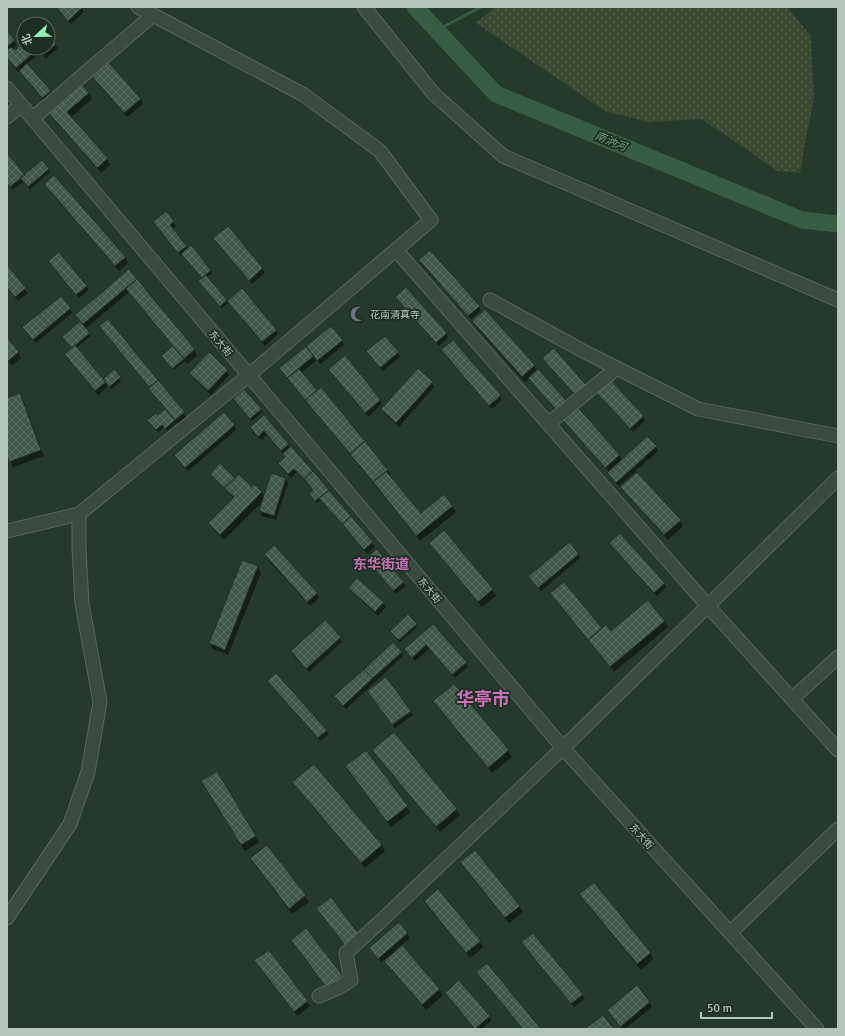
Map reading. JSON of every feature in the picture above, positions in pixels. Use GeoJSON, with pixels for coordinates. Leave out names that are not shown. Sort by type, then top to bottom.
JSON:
{"type":"FeatureCollection","features":[{"type":"Feature","properties":{"kind":"street"},"geometry":{"type":"LineString","coordinates":[[7,531],[79,514],[249,375],[431,220],[380,151],[304,95],[138,7]]}},
{"type":"Feature","properties":{"kind":"street"},"geometry":{"type":"LineString","coordinates":[[364,7],[433,93],[503,156],[838,300]]}},
{"type":"Feature","properties":{"kind":"street"},"geometry":{"type":"LineString","coordinates":[[33,118],[153,15]]}},
{"type":"Feature","properties":{"kind":"street","name":"东大街"},"geometry":{"type":"LineString","coordinates":[[7,88],[563,748],[817,1029]]}},
{"type":"Feature","properties":{"kind":"street"},"geometry":{"type":"LineString","coordinates":[[7,117],[21,105]]}},
{"type":"Feature","properties":{"kind":"street"},"geometry":{"type":"LineString","coordinates":[[396,250],[708,606],[838,750]]}},
{"type":"Feature","properties":{"kind":"street"},"geometry":{"type":"LineString","coordinates":[[490,300],[585,352],[698,409],[838,436]]}},
{"type":"Feature","properties":{"kind":"street"},"geometry":{"type":"LineString","coordinates":[[548,424],[617,368]]}},
{"type":"Feature","properties":{"kind":"street"},"geometry":{"type":"LineString","coordinates":[[319,996],[340,987],[351,980],[346,953],[563,748],[838,478]]}},
{"type":"Feature","properties":{"kind":"street"},"geometry":{"type":"LineString","coordinates":[[7,918],[70,824],[88,772],[100,702],[82,604],[79,514]]}},
{"type":"Feature","properties":{"kind":"street"},"geometry":{"type":"LineString","coordinates":[[792,699],[838,657]]}},
{"type":"Feature","properties":{"kind":"street"},"geometry":{"type":"LineString","coordinates":[[730,933],[838,829]]}},
{"type":"Feature","properties":{"kind":"green space"},"geometry":{"type":"Polygon","coordinates":[[[495,7],[787,7],[811,36],[814,99],[800,173],[777,171],[701,119],[648,122],[605,111],[476,23],[495,7]]]}},
{"type":"Feature","properties":{"kind":"building"},"geometry":{"type":"Polygon","coordinates":[[[56,7],[82,7],[82,8],[68,21],[56,7]]]}},
{"type":"Feature","properties":{"kind":"building"},"geometry":{"type":"Polygon","coordinates":[[[7,31],[15,40],[7,47],[7,31]]]}},
{"type":"Feature","properties":{"kind":"building"},"geometry":{"type":"Polygon","coordinates":[[[11,47],[15,50],[16,49],[16,56],[30,56],[16,68],[7,58],[7,50],[11,47]]]}},
{"type":"Feature","properties":{"kind":"building"},"geometry":{"type":"Polygon","coordinates":[[[106,59],[141,99],[124,113],[90,74],[106,59]]]}},
{"type":"Feature","properties":{"kind":"building"},"geometry":{"type":"Polygon","coordinates":[[[27,63],[51,91],[42,98],[19,71],[27,63]]]}},
{"type":"Feature","properties":{"kind":"building"},"geometry":{"type":"Polygon","coordinates":[[[80,82],[89,93],[67,112],[108,158],[97,168],[47,111],[80,82]]]}},
{"type":"Feature","properties":{"kind":"building"},"geometry":{"type":"Polygon","coordinates":[[[7,153],[25,175],[10,187],[7,183],[7,153]]]}},
{"type":"Feature","properties":{"kind":"building"},"geometry":{"type":"Polygon","coordinates":[[[42,160],[49,169],[28,187],[20,178],[42,160]]]}},
{"type":"Feature","properties":{"kind":"building"},"geometry":{"type":"Polygon","coordinates":[[[54,175],[126,257],[115,266],[44,184],[54,175]]]}},
{"type":"Feature","properties":{"kind":"building"},"geometry":{"type":"Polygon","coordinates":[[[166,211],[174,221],[170,225],[187,246],[178,253],[153,222],[166,211]]]}},
{"type":"Feature","properties":{"kind":"building"},"geometry":{"type":"Polygon","coordinates":[[[228,226],[263,268],[249,281],[213,238],[228,226]]]}},
{"type":"Feature","properties":{"kind":"building"},"geometry":{"type":"Polygon","coordinates":[[[191,245],[211,270],[202,278],[181,254],[191,245]]]}},
{"type":"Feature","properties":{"kind":"building"},"geometry":{"type":"Polygon","coordinates":[[[430,250],[480,306],[468,316],[419,260],[430,250]]]}},
{"type":"Feature","properties":{"kind":"building"},"geometry":{"type":"Polygon","coordinates":[[[59,252],[87,286],[76,295],[48,261],[59,252]]]}},
{"type":"Feature","properties":{"kind":"building"},"geometry":{"type":"Polygon","coordinates":[[[7,265],[26,288],[15,297],[7,287],[7,265]]]}},
{"type":"Feature","properties":{"kind":"building"},"geometry":{"type":"Polygon","coordinates":[[[129,269],[137,279],[83,324],[75,315],[129,269]]]}},
{"type":"Feature","properties":{"kind":"building"},"geometry":{"type":"Polygon","coordinates":[[[206,275],[227,300],[220,307],[198,281],[206,275]]]}},
{"type":"Feature","properties":{"kind":"building"},"geometry":{"type":"Polygon","coordinates":[[[137,279],[195,349],[184,359],[126,289],[137,279]]]}},
{"type":"Feature","properties":{"kind":"building"},"geometry":{"type":"Polygon","coordinates":[[[406,287],[447,333],[436,343],[395,297],[406,287]]]}},
{"type":"Feature","properties":{"kind":"building"},"geometry":{"type":"Polygon","coordinates":[[[242,288],[277,330],[262,342],[227,301],[242,288]]]}},
{"type":"Feature","properties":{"kind":"building"},"geometry":{"type":"Polygon","coordinates":[[[61,296],[71,308],[33,340],[22,327],[61,296]]]}},
{"type":"Feature","properties":{"kind":"building"},"geometry":{"type":"Polygon","coordinates":[[[485,309],[535,365],[522,377],[472,321],[485,309]]]}},
{"type":"Feature","properties":{"kind":"building"},"geometry":{"type":"Polygon","coordinates":[[[108,319],[158,380],[149,387],[99,326],[108,319]]]}},
{"type":"Feature","properties":{"kind":"building"},"geometry":{"type":"Polygon","coordinates":[[[80,321],[90,333],[72,348],[62,337],[80,321]]]}},
{"type":"Feature","properties":{"kind":"building"},"geometry":{"type":"Polygon","coordinates":[[[331,326],[343,340],[317,361],[306,346],[331,326]]]}},
{"type":"Feature","properties":{"kind":"building"},"geometry":{"type":"Polygon","coordinates":[[[385,336],[399,352],[380,368],[366,351],[385,336]]]}},
{"type":"Feature","properties":{"kind":"building"},"geometry":{"type":"Polygon","coordinates":[[[7,337],[19,352],[8,361],[7,359],[7,337]]]}},
{"type":"Feature","properties":{"kind":"building"},"geometry":{"type":"Polygon","coordinates":[[[453,340],[501,395],[489,406],[441,350],[453,340]]]}},
{"type":"Feature","properties":{"kind":"building"},"geometry":{"type":"Polygon","coordinates":[[[75,345],[106,382],[95,391],[64,354],[75,345]]]}},
{"type":"Feature","properties":{"kind":"building"},"geometry":{"type":"Polygon","coordinates":[[[173,346],[184,359],[172,369],[161,356],[173,346]]]}},
{"type":"Feature","properties":{"kind":"building"},"geometry":{"type":"Polygon","coordinates":[[[306,346],[314,356],[287,378],[279,368],[306,346]]]}},
{"type":"Feature","properties":{"kind":"building"},"geometry":{"type":"Polygon","coordinates":[[[554,348],[587,386],[576,396],[542,358],[554,348]]]}},
{"type":"Feature","properties":{"kind":"building"},"geometry":{"type":"Polygon","coordinates":[[[209,352],[228,370],[208,391],[189,373],[209,352]]]}},
{"type":"Feature","properties":{"kind":"building"},"geometry":{"type":"Polygon","coordinates":[[[345,355],[381,400],[365,413],[328,369],[345,355]]]}},
{"type":"Feature","properties":{"kind":"building"},"geometry":{"type":"Polygon","coordinates":[[[418,368],[433,382],[396,423],[381,409],[418,368]]]}},
{"type":"Feature","properties":{"kind":"building"},"geometry":{"type":"Polygon","coordinates":[[[114,369],[121,377],[109,387],[103,379],[114,369]]]}},
{"type":"Feature","properties":{"kind":"building"},"geometry":{"type":"Polygon","coordinates":[[[299,369],[317,390],[305,400],[287,378],[299,369]]]}},
{"type":"Feature","properties":{"kind":"building"},"geometry":{"type":"Polygon","coordinates":[[[538,369],[568,402],[557,411],[528,378],[538,369]]]}},
{"type":"Feature","properties":{"kind":"building"},"geometry":{"type":"Polygon","coordinates":[[[610,379],[644,416],[630,429],[596,392],[610,379]]]}},
{"type":"Feature","properties":{"kind":"building"},"geometry":{"type":"Polygon","coordinates":[[[158,380],[185,412],[175,420],[148,388],[158,380]]]}},
{"type":"Feature","properties":{"kind":"building"},"geometry":{"type":"Polygon","coordinates":[[[321,387],[365,441],[350,454],[305,400],[321,387]]]}},
{"type":"Feature","properties":{"kind":"building"},"geometry":{"type":"Polygon","coordinates":[[[244,389],[262,409],[250,419],[233,399],[244,389]]]}},
{"type":"Feature","properties":{"kind":"building"},"geometry":{"type":"Polygon","coordinates":[[[20,393],[41,450],[9,462],[7,456],[7,398],[20,393]]]}},
{"type":"Feature","properties":{"kind":"building"},"geometry":{"type":"Polygon","coordinates":[[[576,405],[620,455],[605,468],[561,418],[576,405]]]}},
{"type":"Feature","properties":{"kind":"building"},"geometry":{"type":"Polygon","coordinates":[[[165,409],[175,420],[165,429],[162,425],[156,430],[147,420],[156,413],[158,415],[165,409]]]}},
{"type":"Feature","properties":{"kind":"building"},"geometry":{"type":"Polygon","coordinates":[[[224,412],[235,425],[185,468],[174,455],[224,412]]]}},
{"type":"Feature","properties":{"kind":"building"},"geometry":{"type":"Polygon","coordinates":[[[264,415],[289,444],[281,451],[264,431],[258,437],[250,427],[264,415]]]}},
{"type":"Feature","properties":{"kind":"building"},"geometry":{"type":"Polygon","coordinates":[[[647,436],[657,446],[616,483],[607,473],[647,436]]]}},
{"type":"Feature","properties":{"kind":"building"},"geometry":{"type":"Polygon","coordinates":[[[365,441],[388,470],[373,482],[350,454],[365,441]]]}},
{"type":"Feature","properties":{"kind":"building"},"geometry":{"type":"Polygon","coordinates":[[[291,446],[313,471],[304,479],[294,469],[288,474],[278,463],[285,457],[282,454],[291,446]]]}},
{"type":"Feature","properties":{"kind":"building"},"geometry":{"type":"Polygon","coordinates":[[[220,463],[235,478],[224,488],[210,474],[220,463]]]}},
{"type":"Feature","properties":{"kind":"building"},"geometry":{"type":"Polygon","coordinates":[[[313,471],[329,490],[315,501],[309,493],[313,490],[304,479],[313,471]]]}},
{"type":"Feature","properties":{"kind":"building"},"geometry":{"type":"Polygon","coordinates":[[[386,471],[421,513],[444,494],[453,506],[416,536],[373,482],[386,471]]]}},
{"type":"Feature","properties":{"kind":"building"},"geometry":{"type":"Polygon","coordinates":[[[637,472],[681,520],[664,535],[620,487],[637,472]]]}},
{"type":"Feature","properties":{"kind":"building"},"geometry":{"type":"Polygon","coordinates":[[[271,473],[286,478],[274,516],[259,511],[271,473]]]}},
{"type":"Feature","properties":{"kind":"building"},"geometry":{"type":"Polygon","coordinates":[[[239,474],[252,487],[254,484],[262,492],[220,535],[208,523],[234,497],[224,488],[239,474]]]}},
{"type":"Feature","properties":{"kind":"building"},"geometry":{"type":"Polygon","coordinates":[[[329,490],[351,516],[342,524],[319,498],[329,490]]]}},
{"type":"Feature","properties":{"kind":"building"},"geometry":{"type":"Polygon","coordinates":[[[351,516],[373,542],[364,550],[342,524],[351,516]]]}},
{"type":"Feature","properties":{"kind":"building"},"geometry":{"type":"Polygon","coordinates":[[[444,530],[493,589],[478,602],[429,543],[444,530]]]}},
{"type":"Feature","properties":{"kind":"building"},"geometry":{"type":"Polygon","coordinates":[[[620,533],[665,583],[654,593],[609,543],[620,533]]]}},
{"type":"Feature","properties":{"kind":"building"},"geometry":{"type":"Polygon","coordinates":[[[570,542],[579,554],[538,588],[528,576],[570,542]]]}},
{"type":"Feature","properties":{"kind":"building"},"geometry":{"type":"Polygon","coordinates":[[[274,545],[318,593],[307,602],[264,554],[274,545]]]}},
{"type":"Feature","properties":{"kind":"building"},"geometry":{"type":"Polygon","coordinates":[[[377,549],[404,582],[393,591],[366,558],[377,549]]]}},
{"type":"Feature","properties":{"kind":"building"},"geometry":{"type":"Polygon","coordinates":[[[242,560],[258,566],[225,650],[209,643],[242,560]]]}},
{"type":"Feature","properties":{"kind":"building"},"geometry":{"type":"Polygon","coordinates":[[[357,578],[384,602],[375,612],[348,588],[357,578]]]}},
{"type":"Feature","properties":{"kind":"building"},"geometry":{"type":"Polygon","coordinates":[[[564,582],[602,628],[588,640],[550,593],[564,582]]]}},
{"type":"Feature","properties":{"kind":"building"},"geometry":{"type":"Polygon","coordinates":[[[648,600],[665,621],[610,667],[588,640],[606,625],[611,631],[648,600]]]}},
{"type":"Feature","properties":{"kind":"building"},"geometry":{"type":"Polygon","coordinates":[[[408,614],[417,624],[399,640],[390,631],[408,614]]]}},
{"type":"Feature","properties":{"kind":"building"},"geometry":{"type":"Polygon","coordinates":[[[325,620],[341,637],[306,669],[291,651],[325,620]]]}},
{"type":"Feature","properties":{"kind":"building"},"geometry":{"type":"Polygon","coordinates":[[[433,624],[467,662],[452,675],[426,645],[412,658],[404,649],[433,624]]]}},
{"type":"Feature","properties":{"kind":"building"},"geometry":{"type":"Polygon","coordinates":[[[393,642],[402,652],[373,678],[364,669],[393,642]]]}},
{"type":"Feature","properties":{"kind":"building"},"geometry":{"type":"Polygon","coordinates":[[[364,669],[373,678],[343,706],[334,696],[364,669]]]}},
{"type":"Feature","properties":{"kind":"building"},"geometry":{"type":"Polygon","coordinates":[[[276,673],[327,730],[318,738],[267,681],[276,673]]]}},
{"type":"Feature","properties":{"kind":"building"},"geometry":{"type":"Polygon","coordinates":[[[386,677],[411,711],[392,725],[367,691],[386,677]]]}},
{"type":"Feature","properties":{"kind":"building"},"geometry":{"type":"Polygon","coordinates":[[[454,684],[509,750],[488,768],[433,701],[454,684]]]}},
{"type":"Feature","properties":{"kind":"building"},"geometry":{"type":"Polygon","coordinates":[[[394,732],[457,809],[436,827],[372,750],[394,732]]]}},
{"type":"Feature","properties":{"kind":"building"},"geometry":{"type":"Polygon","coordinates":[[[366,750],[408,806],[387,822],[345,766],[366,750]]]}},
{"type":"Feature","properties":{"kind":"building"},"geometry":{"type":"Polygon","coordinates":[[[314,764],[382,845],[361,863],[292,782],[314,764]]]}},
{"type":"Feature","properties":{"kind":"building"},"geometry":{"type":"Polygon","coordinates":[[[217,771],[256,836],[241,845],[201,781],[217,771]]]}},
{"type":"Feature","properties":{"kind":"building"},"geometry":{"type":"Polygon","coordinates":[[[267,845],[306,895],[289,909],[250,858],[267,845]]]}},
{"type":"Feature","properties":{"kind":"building"},"geometry":{"type":"Polygon","coordinates":[[[475,850],[520,906],[505,918],[460,862],[475,850]]]}},
{"type":"Feature","properties":{"kind":"building"},"geometry":{"type":"Polygon","coordinates":[[[594,882],[651,953],[637,964],[579,894],[594,882]]]}},
{"type":"Feature","properties":{"kind":"building"},"geometry":{"type":"Polygon","coordinates":[[[438,889],[481,941],[466,953],[424,901],[438,889]]]}},
{"type":"Feature","properties":{"kind":"building"},"geometry":{"type":"Polygon","coordinates":[[[331,897],[361,937],[347,948],[316,908],[331,897]]]}},
{"type":"Feature","properties":{"kind":"building"},"geometry":{"type":"Polygon","coordinates":[[[399,922],[408,933],[378,959],[369,948],[399,922]]]}},
{"type":"Feature","properties":{"kind":"building"},"geometry":{"type":"Polygon","coordinates":[[[306,928],[343,976],[327,988],[291,940],[306,928]]]}},
{"type":"Feature","properties":{"kind":"building"},"geometry":{"type":"Polygon","coordinates":[[[533,933],[583,994],[571,1004],[521,942],[533,933]]]}},
{"type":"Feature","properties":{"kind":"building"},"geometry":{"type":"Polygon","coordinates":[[[402,945],[440,989],[422,1005],[384,961],[402,945]]]}},
{"type":"Feature","properties":{"kind":"building"},"geometry":{"type":"Polygon","coordinates":[[[269,950],[308,1001],[294,1012],[254,960],[269,950]]]}},
{"type":"Feature","properties":{"kind":"building"},"geometry":{"type":"Polygon","coordinates":[[[487,963],[541,1029],[523,1029],[476,972],[487,963]]]}},
{"type":"Feature","properties":{"kind":"building"},"geometry":{"type":"Polygon","coordinates":[[[459,980],[490,1016],[475,1029],[445,993],[459,980]]]}},
{"type":"Feature","properties":{"kind":"building"},"geometry":{"type":"Polygon","coordinates":[[[637,985],[650,1002],[620,1027],[607,1010],[637,985]]]}},
{"type":"Feature","properties":{"kind":"building"},"geometry":{"type":"Polygon","coordinates":[[[603,1015],[614,1029],[585,1029],[603,1015]]]}},
{"type":"Feature","properties":{"kind":"waterway","name":"南汭河"},"geometry":{"type":"LineString","coordinates":[[415,7],[496,94],[802,220],[838,224]]}},
{"type":"Feature","properties":{"kind":"waterway"},"geometry":{"type":"LineString","coordinates":[[437,30],[481,7]]}},
{"type":"Feature","properties":{"kind":"place","name":"花南清真寺"},"geometry":{"type":"Point","coordinates":[358,314]}},
{"type":"Feature","properties":{"kind":"district","name":"东华街道"},"geometry":{"type":"Point","coordinates":[381,564]}},
{"type":"Feature","properties":{"kind":"district","name":"华亭市"},"geometry":{"type":"Point","coordinates":[483,699]}}]}
